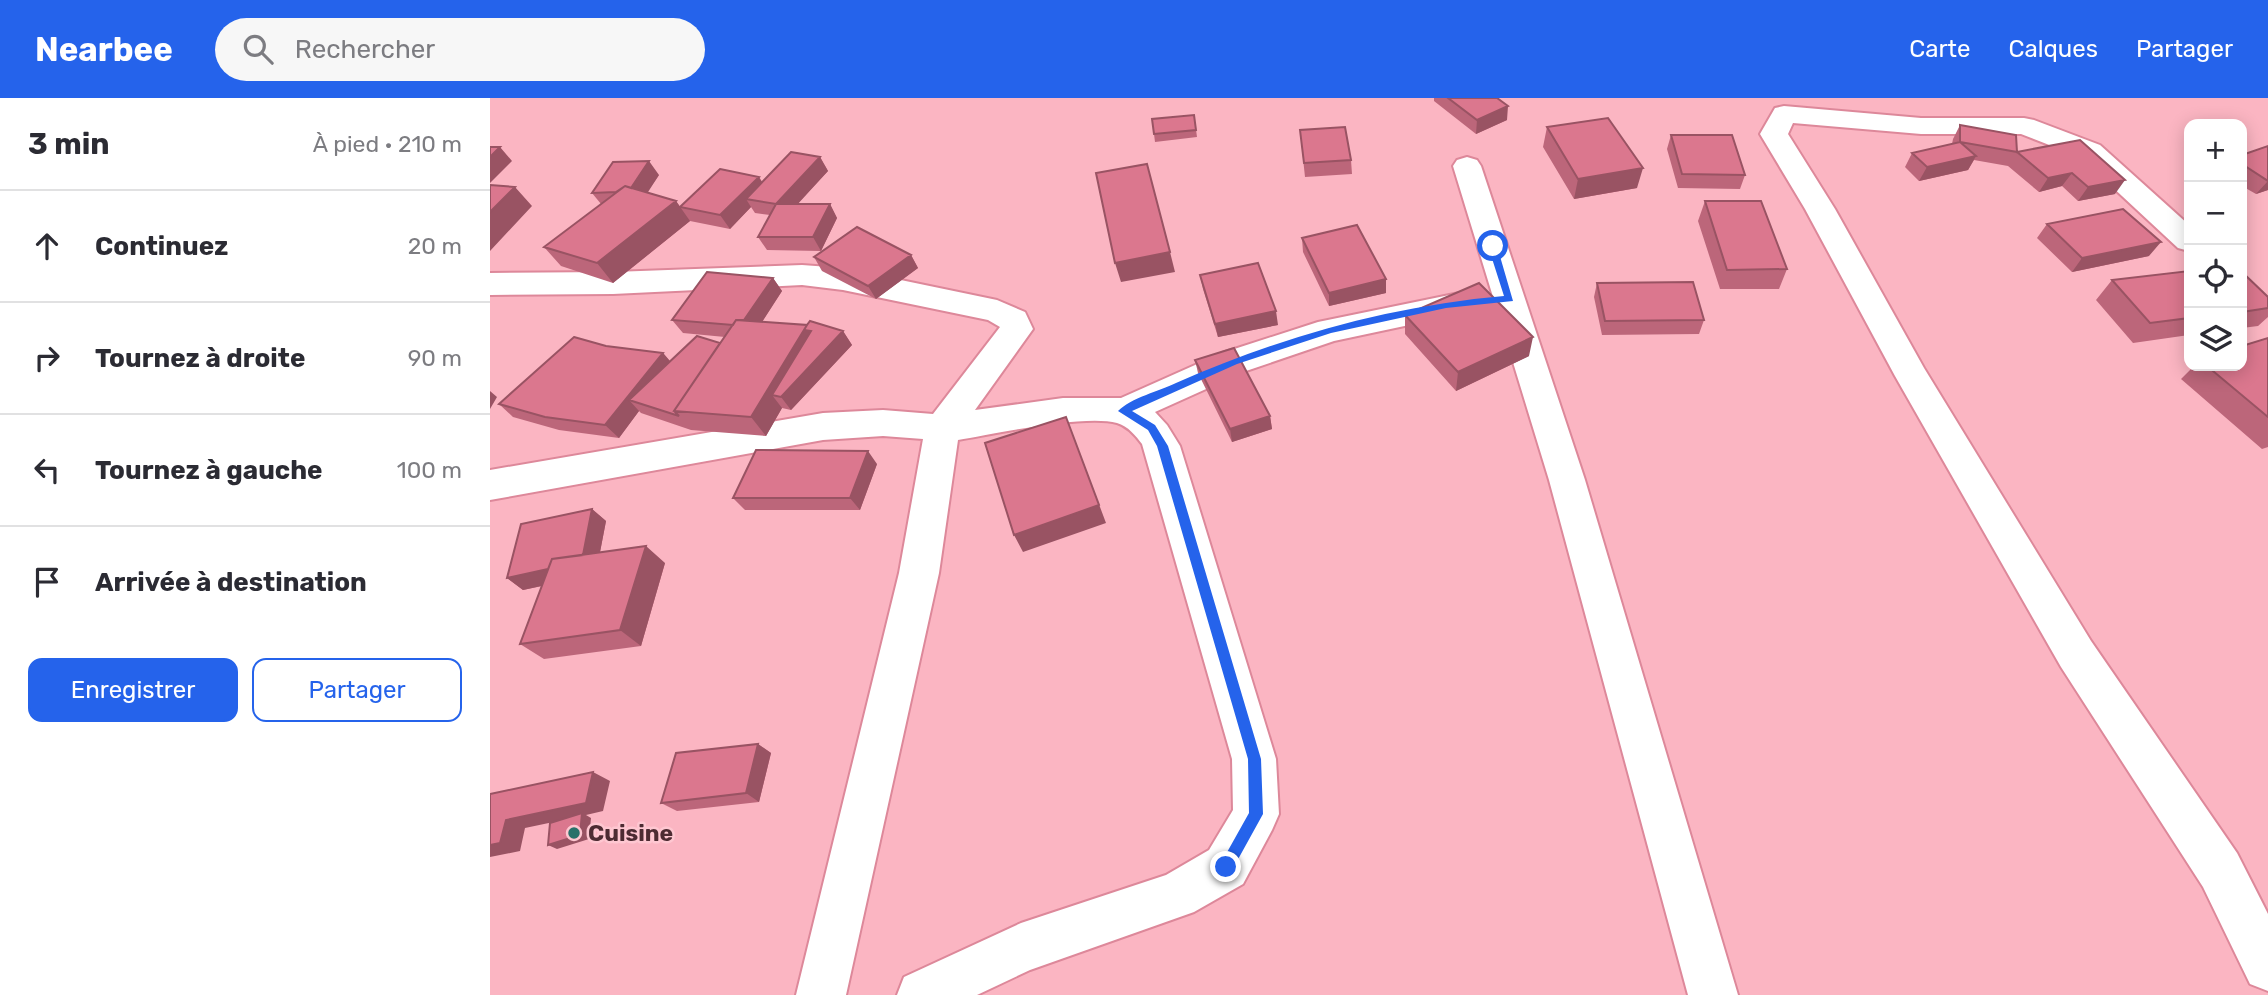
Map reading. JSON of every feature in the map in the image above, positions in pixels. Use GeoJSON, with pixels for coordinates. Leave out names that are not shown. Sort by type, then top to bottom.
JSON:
{"type":"FeatureCollection","features":[{"type":"Feature","properties":{"kind":"street"},"geometry":{"type":"LineString","coordinates":[[2184,236],[2090,151],[2024,126],[1921,127],[1784,114],[1774,134],[2076,654],[2220,870],[2268,966]]}},
{"type":"Feature","properties":{"kind":"street"},"geometry":{"type":"LineString","coordinates":[[1467,166],[1567,480],[1713,995]]}},
{"type":"Feature","properties":{"kind":"street"},"geometry":{"type":"LineString","coordinates":[[490,284],[613,283],[803,275],[842,279],[984,308],[1014,320],[1017,329],[942,429],[919,573],[821,995]]}},
{"type":"Feature","properties":{"kind":"street"},"geometry":{"type":"LineString","coordinates":[[1124,411],[1234,362],[1330,330],[1446,304],[1509,299]]}},
{"type":"Feature","properties":{"kind":"street"},"geometry":{"type":"LineString","coordinates":[[490,485],[765,436],[871,422],[911,423],[942,429],[1095,408],[1124,411],[1152,428],[1162,446],[1254,759],[1256,814],[1226,867],[1177,895],[1021,948],[922,995]]}},
{"type":"Feature","properties":{"kind":"building"},"geometry":{"type":"Polygon","coordinates":[[[1448,98],[1497,98],[1508,106],[1477,120],[1448,98]]]}},
{"type":"Feature","properties":{"kind":"building"},"geometry":{"type":"Polygon","coordinates":[[[1194,115],[1196,130],[1154,134],[1152,119],[1194,115]]]}},
{"type":"Feature","properties":{"kind":"building"},"geometry":{"type":"Polygon","coordinates":[[[1608,118],[1643,168],[1578,179],[1547,127],[1608,118]]]}},
{"type":"Feature","properties":{"kind":"building"},"geometry":{"type":"Polygon","coordinates":[[[1960,125],[2016,135],[2017,152],[1960,142],[1960,125]]]}},
{"type":"Feature","properties":{"kind":"building"},"geometry":{"type":"Polygon","coordinates":[[[1345,127],[1351,160],[1304,163],[1300,130],[1345,127]]]}},
{"type":"Feature","properties":{"kind":"building"},"geometry":{"type":"Polygon","coordinates":[[[1671,135],[1732,135],[1745,175],[1682,174],[1671,135]]]}},
{"type":"Feature","properties":{"kind":"building"},"geometry":{"type":"Polygon","coordinates":[[[2080,140],[2125,180],[2088,187],[2072,173],[2048,178],[2017,152],[2080,140]]]}},
{"type":"Feature","properties":{"kind":"building"},"geometry":{"type":"Polygon","coordinates":[[[1960,142],[1976,156],[1927,167],[1912,153],[1960,142]]]}},
{"type":"Feature","properties":{"kind":"building"},"geometry":{"type":"Polygon","coordinates":[[[2268,146],[2268,181],[2247,167],[2247,153],[2268,146]]]}},
{"type":"Feature","properties":{"kind":"building"},"geometry":{"type":"Polygon","coordinates":[[[490,147],[500,147],[490,157],[490,147]]]}},
{"type":"Feature","properties":{"kind":"building"},"geometry":{"type":"Polygon","coordinates":[[[791,152],[820,157],[776,204],[746,199],[791,152]]]}},
{"type":"Feature","properties":{"kind":"building"},"geometry":{"type":"Polygon","coordinates":[[[649,161],[631,188],[625,186],[616,192],[592,193],[613,162],[649,161]]]}},
{"type":"Feature","properties":{"kind":"building"},"geometry":{"type":"Polygon","coordinates":[[[1147,164],[1170,252],[1115,263],[1096,173],[1147,164]]]}},
{"type":"Feature","properties":{"kind":"building"},"geometry":{"type":"Polygon","coordinates":[[[720,169],[759,177],[720,215],[680,207],[720,169]]]}},
{"type":"Feature","properties":{"kind":"building"},"geometry":{"type":"Polygon","coordinates":[[[490,185],[515,187],[490,212],[490,185]]]}},
{"type":"Feature","properties":{"kind":"building"},"geometry":{"type":"Polygon","coordinates":[[[625,186],[676,201],[597,263],[544,247],[625,186]]]}},
{"type":"Feature","properties":{"kind":"building"},"geometry":{"type":"Polygon","coordinates":[[[1705,201],[1761,201],[1787,269],[1727,270],[1705,201]]]}},
{"type":"Feature","properties":{"kind":"building"},"geometry":{"type":"Polygon","coordinates":[[[776,204],[830,204],[813,237],[758,237],[776,204]]]}},
{"type":"Feature","properties":{"kind":"building"},"geometry":{"type":"Polygon","coordinates":[[[2123,209],[2161,242],[2082,258],[2047,224],[2123,209]]]}},
{"type":"Feature","properties":{"kind":"building"},"geometry":{"type":"Polygon","coordinates":[[[1357,225],[1386,279],[1329,293],[1302,238],[1357,225]]]}},
{"type":"Feature","properties":{"kind":"building"},"geometry":{"type":"Polygon","coordinates":[[[857,227],[911,255],[868,286],[814,257],[857,227]]]}},
{"type":"Feature","properties":{"kind":"building"},"geometry":{"type":"Polygon","coordinates":[[[1258,263],[1276,311],[1215,324],[1200,275],[1258,263]]]}},
{"type":"Feature","properties":{"kind":"building"},"geometry":{"type":"Polygon","coordinates":[[[707,272],[773,278],[744,320],[736,320],[733,325],[672,320],[707,272]]]}},
{"type":"Feature","properties":{"kind":"building"},"geometry":{"type":"Polygon","coordinates":[[[2184,272],[2184,319],[2150,323],[2112,280],[2184,272]]]}},
{"type":"Feature","properties":{"kind":"building"},"geometry":{"type":"Polygon","coordinates":[[[2247,277],[2268,297],[2268,308],[2247,311],[2247,277]]]}},
{"type":"Feature","properties":{"kind":"building"},"geometry":{"type":"Polygon","coordinates":[[[1693,282],[1704,320],[1605,321],[1597,283],[1693,282]]]}},
{"type":"Feature","properties":{"kind":"building"},"geometry":{"type":"Polygon","coordinates":[[[1479,283],[1533,337],[1458,372],[1405,315],[1479,283]]]}},
{"type":"Feature","properties":{"kind":"building"},"geometry":{"type":"Polygon","coordinates":[[[736,320],[807,325],[751,417],[674,411],[736,320]]]}},
{"type":"Feature","properties":{"kind":"building"},"geometry":{"type":"Polygon","coordinates":[[[810,321],[843,331],[781,397],[772,395],[811,331],[804,330],[810,321]]]}},
{"type":"Feature","properties":{"kind":"building"},"geometry":{"type":"Polygon","coordinates":[[[697,336],[720,343],[674,411],[679,416],[629,400],[697,336]]]}},
{"type":"Feature","properties":{"kind":"building"},"geometry":{"type":"Polygon","coordinates":[[[574,337],[606,346],[663,353],[605,425],[545,417],[499,404],[574,337]]]}},
{"type":"Feature","properties":{"kind":"building"},"geometry":{"type":"Polygon","coordinates":[[[2268,338],[2268,417],[2213,371],[2247,371],[2247,344],[2268,338]]]}},
{"type":"Feature","properties":{"kind":"building"},"geometry":{"type":"Polygon","coordinates":[[[1234,348],[1270,416],[1230,429],[1195,360],[1234,348]]]}},
{"type":"Feature","properties":{"kind":"building"},"geometry":{"type":"Polygon","coordinates":[[[1066,417],[1099,505],[1014,535],[985,443],[1066,417]]]}},
{"type":"Feature","properties":{"kind":"building"},"geometry":{"type":"Polygon","coordinates":[[[756,450],[868,451],[850,498],[733,498],[756,450]]]}},
{"type":"Feature","properties":{"kind":"building"},"geometry":{"type":"Polygon","coordinates":[[[592,509],[583,555],[552,559],[548,569],[507,578],[521,524],[592,509]]]}},
{"type":"Feature","properties":{"kind":"building"},"geometry":{"type":"Polygon","coordinates":[[[646,546],[620,630],[520,644],[552,559],[646,546]]]}},
{"type":"Feature","properties":{"kind":"building"},"geometry":{"type":"Polygon","coordinates":[[[758,744],[746,793],[661,803],[676,753],[758,744]]]}},
{"type":"Feature","properties":{"kind":"building"},"geometry":{"type":"Polygon","coordinates":[[[593,772],[586,803],[506,820],[500,843],[490,845],[490,794],[593,772]]]}},
{"type":"Feature","properties":{"kind":"building"},"geometry":{"type":"Polygon","coordinates":[[[582,813],[580,835],[548,845],[550,823],[582,813]]]}},
{"type":"Feature","properties":{"kind":"place","name":"Cuisine"},"geometry":{"type":"Point","coordinates":[574,833]}},
{"type":"Feature","properties":{"kind":"route"},"geometry":{"type":"LineString","coordinates":[[1226,867],[1256,814],[1254,759],[1162,446],[1152,428],[1124,411],[1234,362],[1330,330],[1446,304],[1509,299],[1493,246]]}}]}
